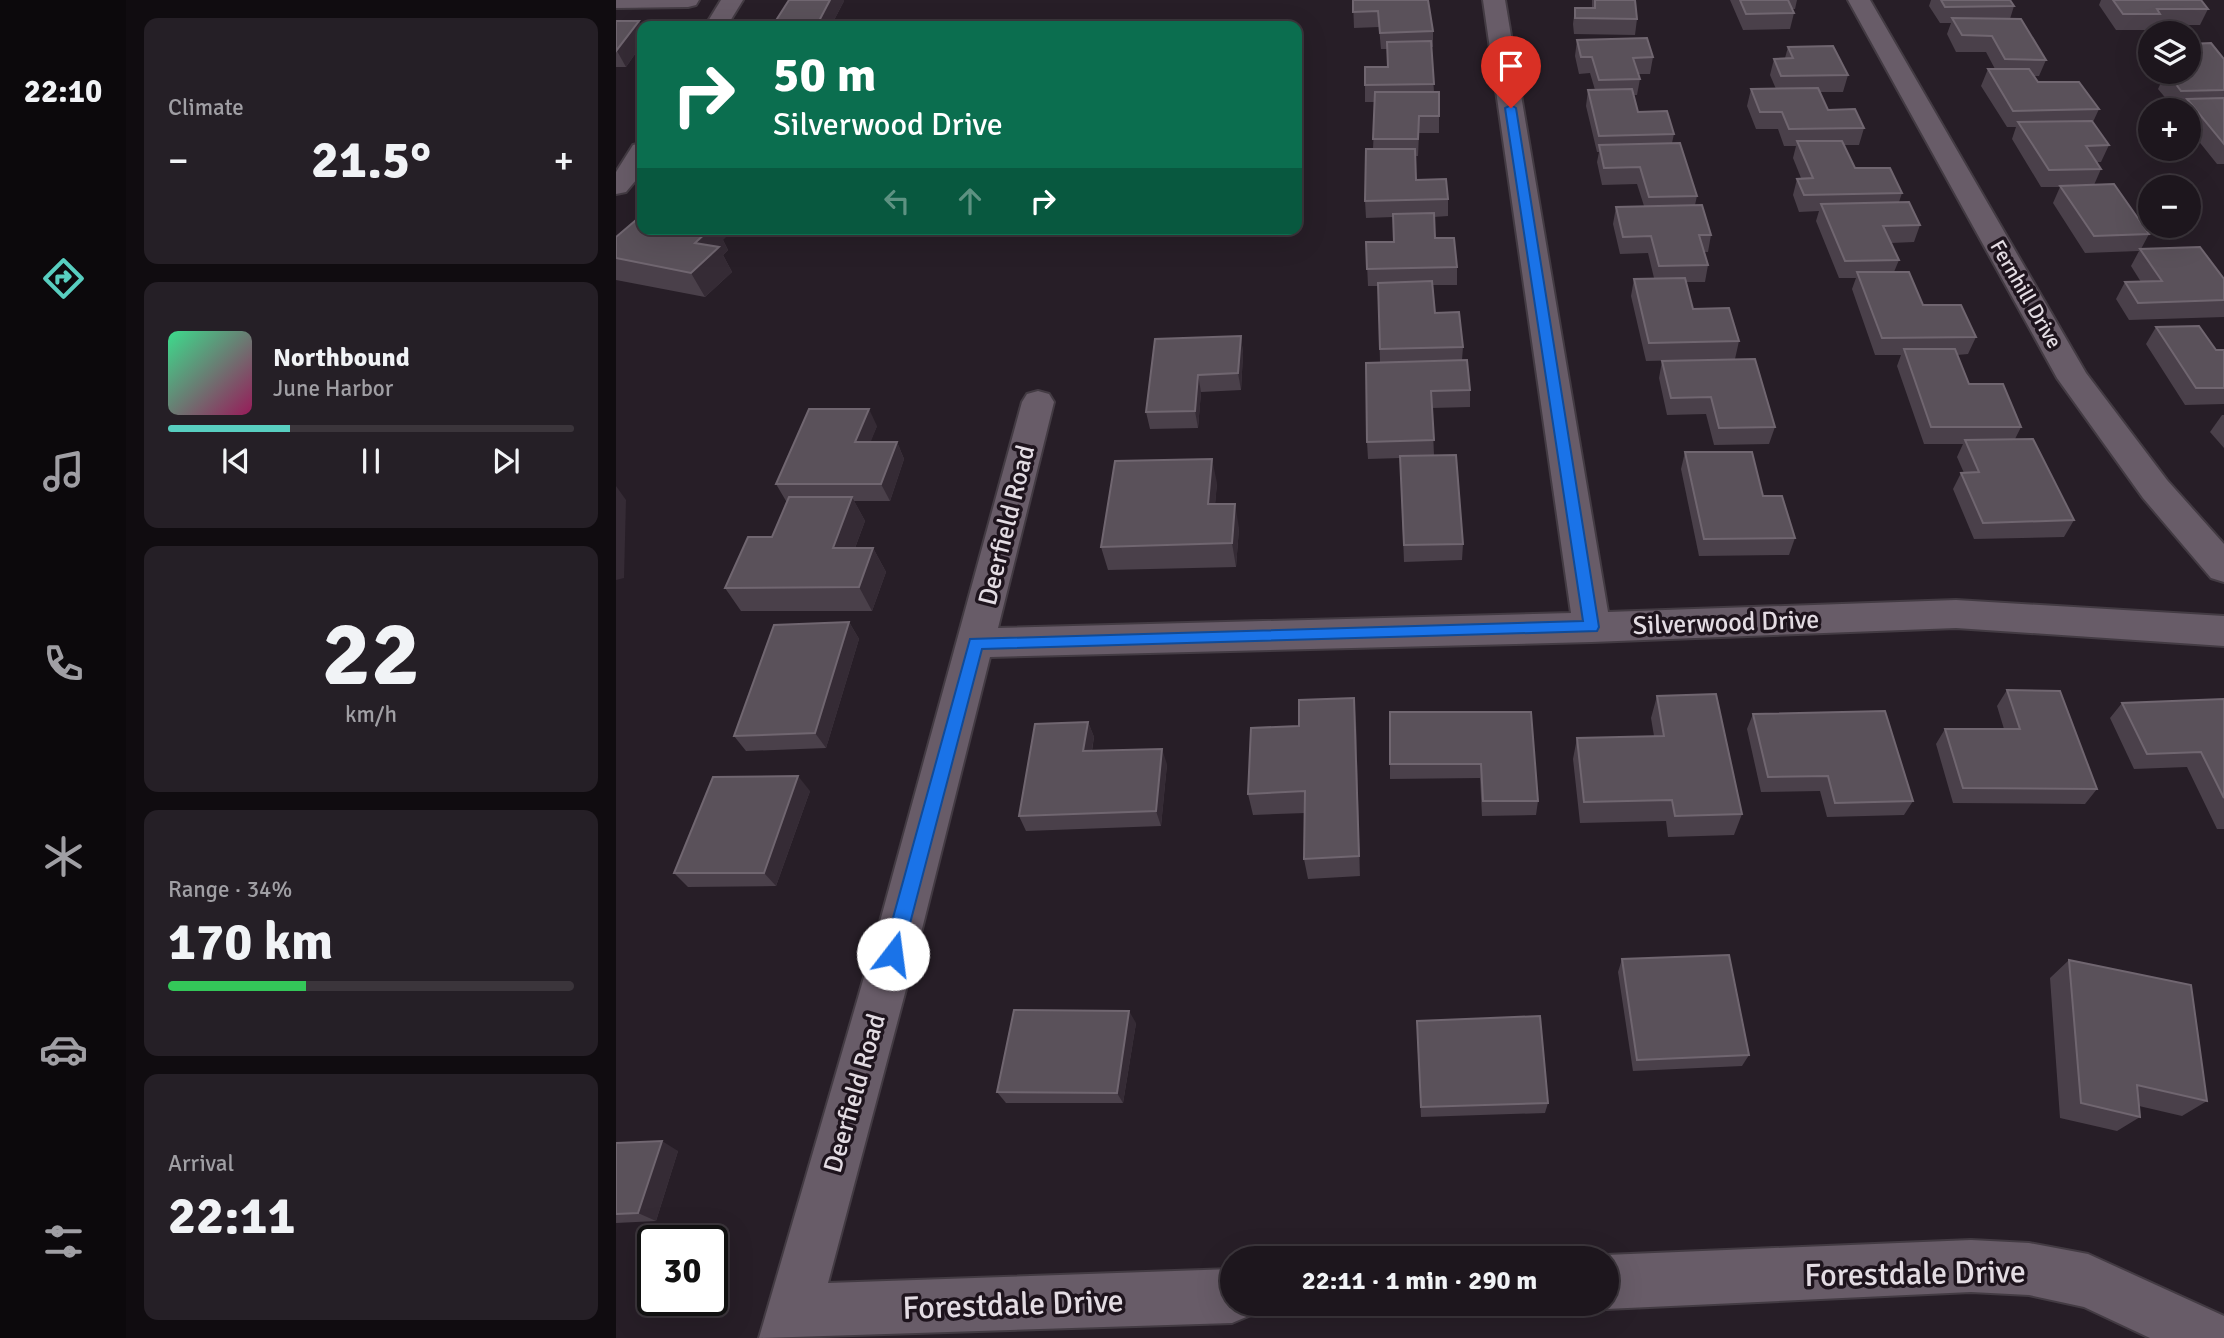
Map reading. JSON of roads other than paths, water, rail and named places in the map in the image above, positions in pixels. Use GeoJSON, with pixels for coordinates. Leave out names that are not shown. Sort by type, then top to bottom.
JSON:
{"type":"FeatureCollection","features":[{"type":"Feature","properties":{"kind":"street"},"geometry":{"type":"LineString","coordinates":[[616,1],[688,0]]}},
{"type":"Feature","properties":{"kind":"street"},"geometry":{"type":"LineString","coordinates":[[719,21],[732,0]]}},
{"type":"Feature","properties":{"kind":"street"},"geometry":{"type":"LineString","coordinates":[[1494,0],[1592,627]]}},
{"type":"Feature","properties":{"kind":"street","name":"Fernhill Drive"},"geometry":{"type":"LineString","coordinates":[[1858,0],[2073,378],[2155,489],[2224,568]]}},
{"type":"Feature","properties":{"kind":"street"},"geometry":{"type":"LineString","coordinates":[[616,186],[626,177],[637,158]]}},
{"type":"Feature","properties":{"kind":"street","name":"Deerfield Road"},"geometry":{"type":"LineString","coordinates":[[790,1325],[900,929],[1038,402]]}},
{"type":"Feature","properties":{"kind":"street","name":"Silverwood Drive"},"geometry":{"type":"LineString","coordinates":[[975,643],[1592,627],[1956,614],[2224,631]]}},
{"type":"Feature","properties":{"kind":"street","name":"Forestdale Drive"},"geometry":{"type":"LineString","coordinates":[[1619,1281],[1971,1266],[2029,1269],[2088,1281],[2210,1338]]}},
{"type":"Feature","properties":{"kind":"street","name":"Forestdale Drive"},"geometry":{"type":"LineString","coordinates":[[790,1325],[1220,1297]]}}]}
